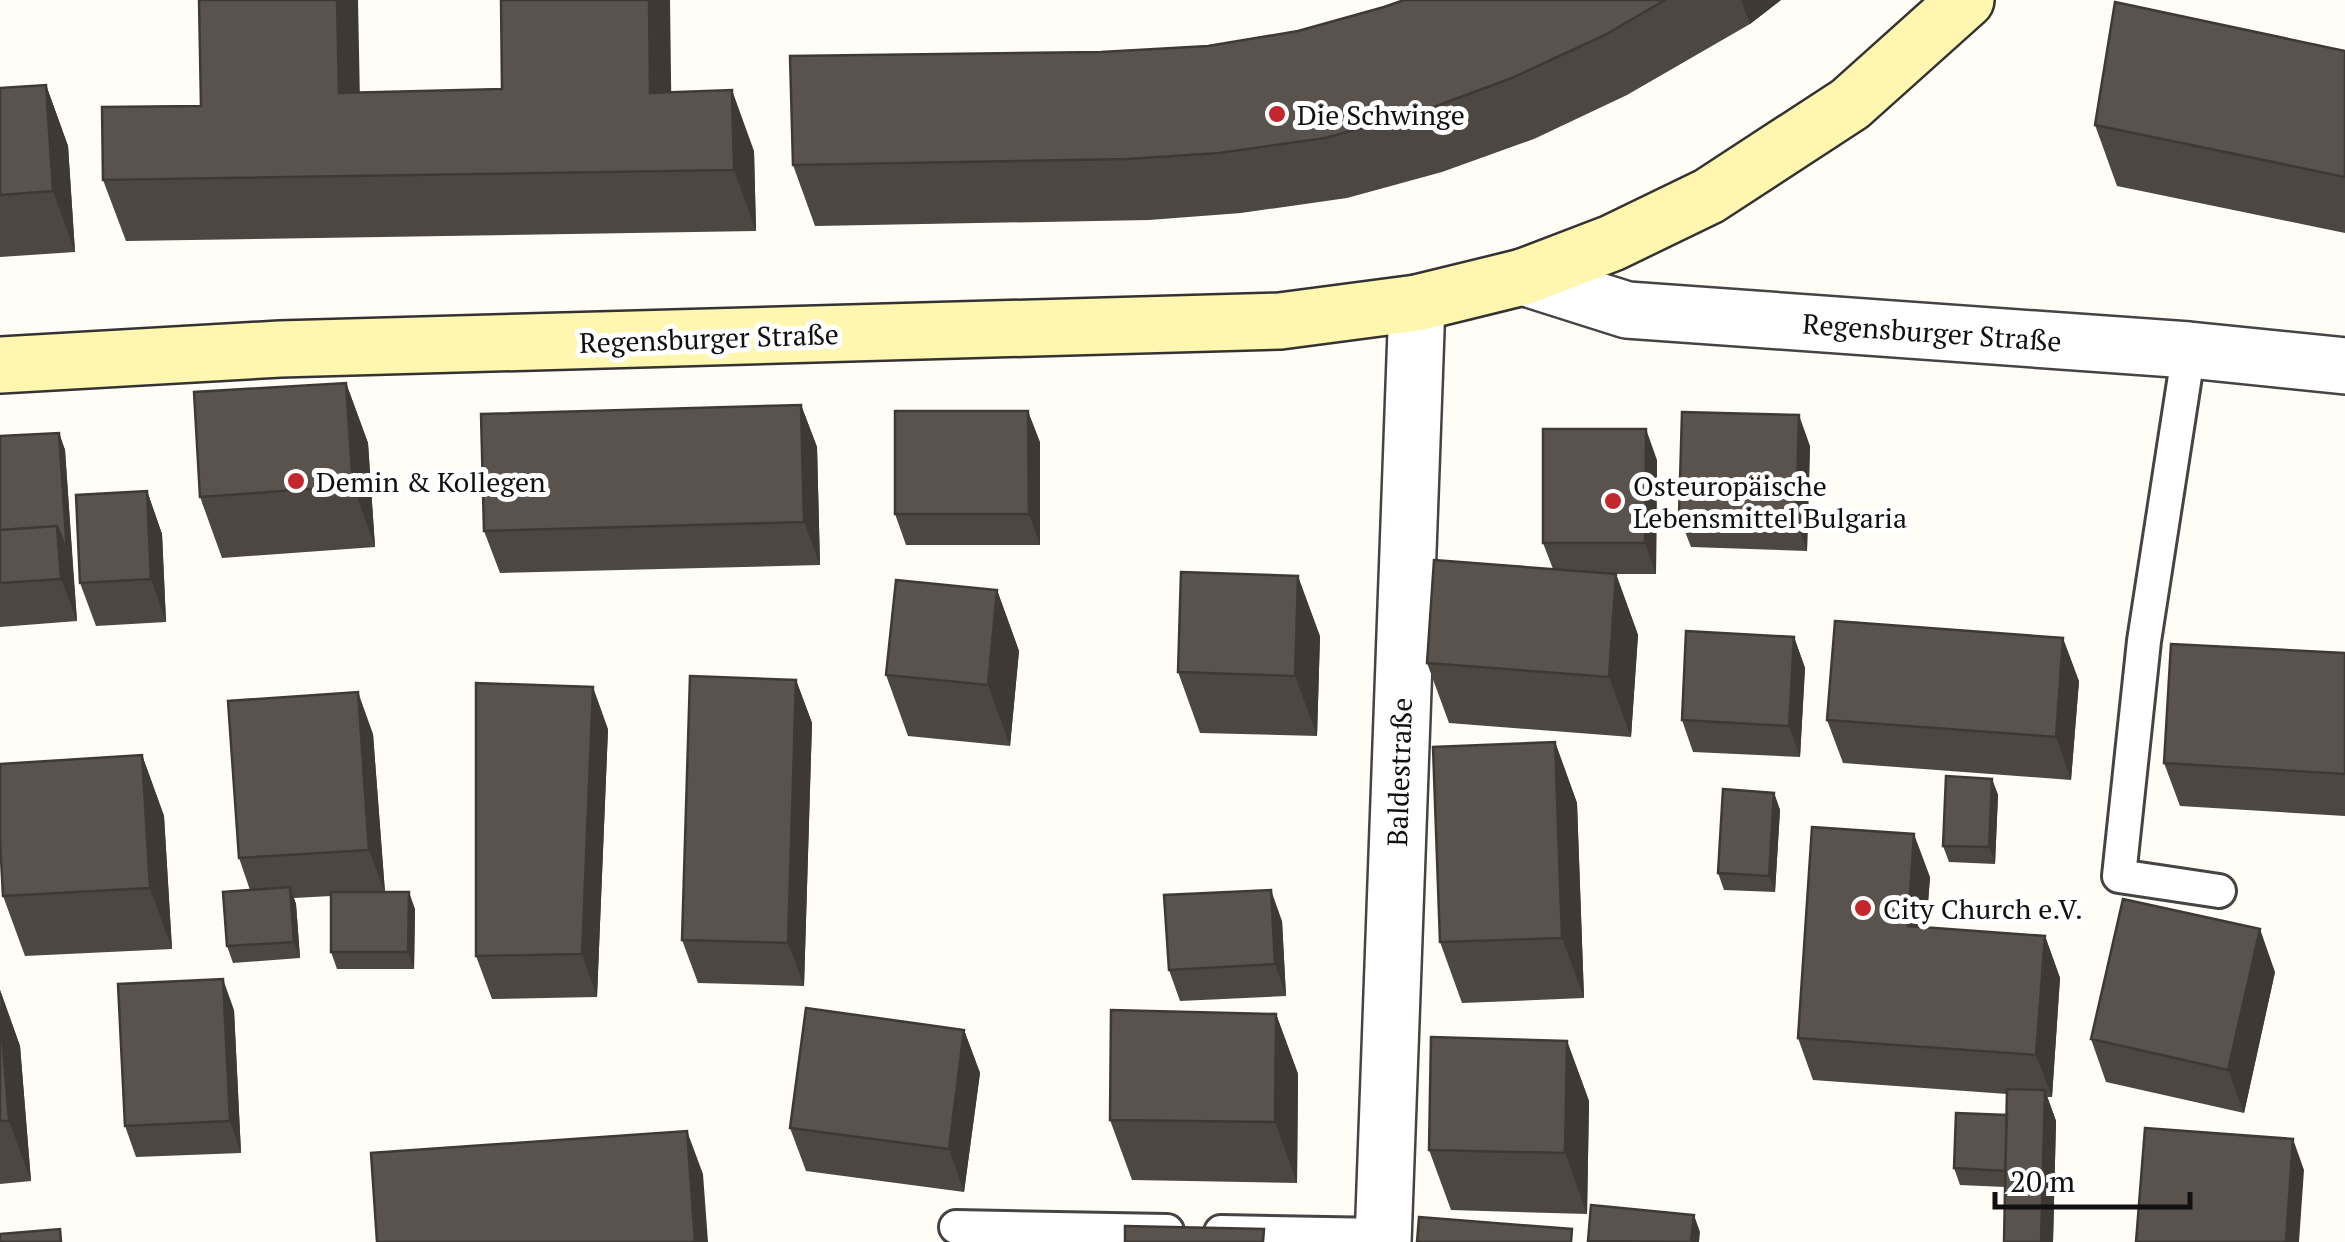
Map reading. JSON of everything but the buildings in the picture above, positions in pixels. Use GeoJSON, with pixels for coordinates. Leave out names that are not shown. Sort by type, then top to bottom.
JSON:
{"type":"FeatureCollection","features":[{"type":"Feature","properties":{"kind":"street","name":"Regensburger Straße"},"geometry":{"type":"LineString","coordinates":[[0,365],[280,349],[1280,320],[1416,303],[1523,277],[1612,243],[1709,196],[1850,104],[1966,0]]}},
{"type":"Feature","properties":{"kind":"street","name":"Regensburger Straße"},"geometry":{"type":"LineString","coordinates":[[1523,277],[1627,310],[2189,350],[2345,366]]}},
{"type":"Feature","properties":{"kind":"street","name":"Baldestraße"},"geometry":{"type":"LineString","coordinates":[[1383,1238],[1416,303]]}},
{"type":"Feature","properties":{"kind":"lane"},"geometry":{"type":"LineString","coordinates":[[2189,350],[2144,641],[2118,876],[2218,891]]}},
{"type":"Feature","properties":{"kind":"lane"},"geometry":{"type":"LineString","coordinates":[[956,1227],[1383,1238]]}},
{"type":"Feature","properties":{"kind":"place","name":"Die Schwinge"},"geometry":{"type":"Point","coordinates":[1277,114]}},
{"type":"Feature","properties":{"kind":"place","name":"Demin & Kollegen"},"geometry":{"type":"Point","coordinates":[296,481]}},
{"type":"Feature","properties":{"kind":"place","name":"Osteuropäische Lebensmittel Bulgaria"},"geometry":{"type":"Point","coordinates":[1613,501]}},
{"type":"Feature","properties":{"kind":"place","name":"City Church e.V."},"geometry":{"type":"Point","coordinates":[1863,908]}}]}
